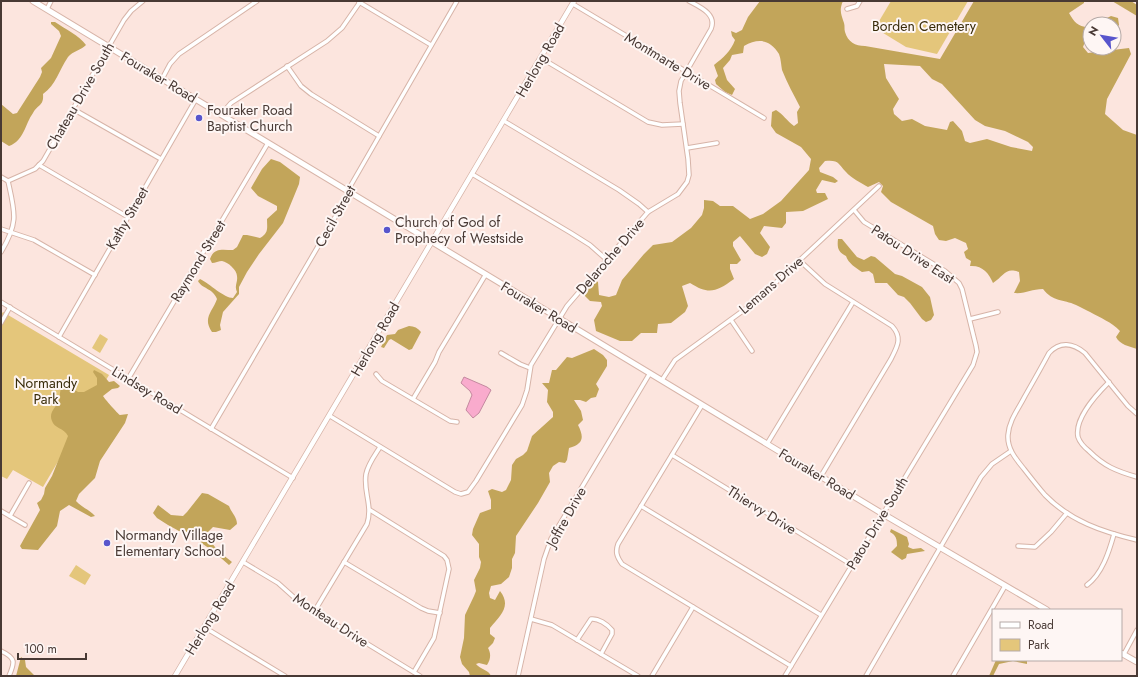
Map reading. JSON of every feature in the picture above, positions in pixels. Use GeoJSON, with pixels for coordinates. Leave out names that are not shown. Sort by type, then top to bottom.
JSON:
{"type":"FeatureCollection","features":[{"type":"Feature","properties":{"kind":"main road","name":"Fouraker Road"},"geometry":{"type":"LineString","coordinates":[[33,1],[883,514],[1045,609]]}},
{"type":"Feature","properties":{"kind":"main road"},"geometry":{"type":"LineString","coordinates":[[1122,654],[1137,662]]}},
{"type":"Feature","properties":{"kind":"street"},"geometry":{"type":"LineString","coordinates":[[46,9],[51,1]]}},
{"type":"Feature","properties":{"kind":"street","name":"Chateau Drive South"},"geometry":{"type":"LineString","coordinates":[[8,181],[28,173],[39,165],[46,157],[126,17],[143,1]]}},
{"type":"Feature","properties":{"kind":"street"},"geometry":{"type":"LineString","coordinates":[[162,79],[170,64],[179,54],[257,1]]}},
{"type":"Feature","properties":{"kind":"street"},"geometry":{"type":"LineString","coordinates":[[222,115],[231,103],[327,41],[339,31],[359,1],[431,45]]}},
{"type":"Feature","properties":{"kind":"street","name":"Cecil Street"},"geometry":{"type":"LineString","coordinates":[[210,429],[343,204],[351,185],[457,1]]}},
{"type":"Feature","properties":{"kind":"street","name":"Delaroche Drive"},"geometry":{"type":"LineString","coordinates":[[380,447],[455,492],[460,494],[468,492],[522,405],[527,390],[530,368],[567,306],[648,212],[675,196],[684,186],[689,175],[687,148],[679,91],[681,82],[686,72],[711,29],[712,18],[708,12],[689,1]]}},
{"type":"Feature","properties":{"kind":"street"},"geometry":{"type":"LineString","coordinates":[[847,9],[857,6],[860,1]]}},
{"type":"Feature","properties":{"kind":"street","name":"Herlong Road"},"geometry":{"type":"LineString","coordinates":[[175,676],[330,416],[573,2]]}},
{"type":"Feature","properties":{"kind":"street","name":"Montmarte Drive"},"geometry":{"type":"LineString","coordinates":[[573,2],[764,118]]}},
{"type":"Feature","properties":{"kind":"street"},"geometry":{"type":"LineString","coordinates":[[541,58],[648,122],[662,125],[683,124]]}},
{"type":"Feature","properties":{"kind":"street"},"geometry":{"type":"LineString","coordinates":[[287,66],[301,86],[310,94],[379,136]]}},
{"type":"Feature","properties":{"kind":"street","name":"Kathy Street"},"geometry":{"type":"LineString","coordinates":[[59,337],[196,99]]}},
{"type":"Feature","properties":{"kind":"street"},"geometry":{"type":"LineString","coordinates":[[73,109],[161,159]]}},
{"type":"Feature","properties":{"kind":"street"},"geometry":{"type":"LineString","coordinates":[[504,121],[619,190],[648,212]]}},
{"type":"Feature","properties":{"kind":"street","name":"Raymond Street"},"geometry":{"type":"LineString","coordinates":[[128,379],[268,143]]}},
{"type":"Feature","properties":{"kind":"street"},"geometry":{"type":"LineString","coordinates":[[687,148],[717,143]]}},
{"type":"Feature","properties":{"kind":"street"},"geometry":{"type":"LineString","coordinates":[[39,165],[128,217]]}},
{"type":"Feature","properties":{"kind":"street"},"geometry":{"type":"LineString","coordinates":[[472,174],[590,245],[607,260]]}},
{"type":"Feature","properties":{"kind":"street"},"geometry":{"type":"LineString","coordinates":[[1,177],[8,181],[15,212],[12,232],[1,252]]}},
{"type":"Feature","properties":{"kind":"street","name":"Lemans Drive"},"geometry":{"type":"LineString","coordinates":[[662,380],[675,360],[755,302],[879,186]]}},
{"type":"Feature","properties":{"kind":"street","name":"Patou Drive East"},"geometry":{"type":"LineString","coordinates":[[854,210],[864,222],[954,278],[959,283],[970,319],[977,352],[976,359],[970,370]]}},
{"type":"Feature","properties":{"kind":"street"},"geometry":{"type":"LineString","coordinates":[[1,228],[39,242],[95,275]]}},
{"type":"Feature","properties":{"kind":"street"},"geometry":{"type":"LineString","coordinates":[[800,260],[825,284],[892,326],[898,334],[898,344],[891,359],[821,476]]}},
{"type":"Feature","properties":{"kind":"street"},"geometry":{"type":"LineString","coordinates":[[413,399],[435,362],[439,352],[486,274]]}},
{"type":"Feature","properties":{"kind":"street","name":"Lindsey Road"},"geometry":{"type":"LineString","coordinates":[[1,302],[293,478]]}},
{"type":"Feature","properties":{"kind":"street"},"geometry":{"type":"LineString","coordinates":[[767,444],[853,302]]}},
{"type":"Feature","properties":{"kind":"street"},"geometry":{"type":"LineString","coordinates":[[1,323],[10,307]]}},
{"type":"Feature","properties":{"kind":"street"},"geometry":{"type":"LineString","coordinates":[[970,319],[998,312]]}},
{"type":"Feature","properties":{"kind":"street"},"geometry":{"type":"LineString","coordinates":[[731,320],[752,351]]}},
{"type":"Feature","properties":{"kind":"street"},"geometry":{"type":"LineString","coordinates":[[1137,414],[1128,406],[1085,353],[1071,344],[1063,344],[1057,346],[1049,353],[1011,421],[1008,435],[1011,451],[1046,495],[1067,513],[1090,526],[1137,540]]}},
{"type":"Feature","properties":{"kind":"street"},"geometry":{"type":"LineString","coordinates":[[501,353],[530,368]]}},
{"type":"Feature","properties":{"kind":"street","name":"Patou Drive South"},"geometry":{"type":"LineString","coordinates":[[785,676],[970,370]]}},
{"type":"Feature","properties":{"kind":"street","name":"Joffre Drive"},"geometry":{"type":"LineString","coordinates":[[518,676],[546,554],[551,539],[650,373]]}},
{"type":"Feature","properties":{"kind":"street"},"geometry":{"type":"LineString","coordinates":[[376,374],[382,380],[413,399],[450,421],[456,422]]}},
{"type":"Feature","properties":{"kind":"street"},"geometry":{"type":"LineString","coordinates":[[1109,382],[1096,394],[1088,406],[1079,424],[1078,437],[1082,444],[1098,460],[1111,469],[1137,477]]}},
{"type":"Feature","properties":{"kind":"street"},"geometry":{"type":"LineString","coordinates":[[702,405],[618,544],[616,550],[617,557],[622,564],[791,666]]}},
{"type":"Feature","properties":{"kind":"street"},"geometry":{"type":"LineString","coordinates":[[314,612],[367,524],[370,510],[366,476],[368,468],[380,447],[330,416]]}},
{"type":"Feature","properties":{"kind":"street"},"geometry":{"type":"LineString","coordinates":[[866,676],[981,477],[992,464],[1011,451]]}},
{"type":"Feature","properties":{"kind":"street","name":"Thiervy Drive"},"geometry":{"type":"LineString","coordinates":[[672,455],[852,565]]}},
{"type":"Feature","properties":{"kind":"street"},"geometry":{"type":"LineString","coordinates":[[10,516],[29,483]]}},
{"type":"Feature","properties":{"kind":"street"},"geometry":{"type":"LineString","coordinates":[[641,506],[821,615]]}},
{"type":"Feature","properties":{"kind":"street"},"geometry":{"type":"LineString","coordinates":[[370,510],[444,556],[447,560],[449,569],[434,638],[414,672]]}},
{"type":"Feature","properties":{"kind":"street"},"geometry":{"type":"LineString","coordinates":[[1,511],[25,525]]}},
{"type":"Feature","properties":{"kind":"street"},"geometry":{"type":"LineString","coordinates":[[1018,546],[1035,547],[1051,532],[1067,513]]}},
{"type":"Feature","properties":{"kind":"street"},"geometry":{"type":"LineString","coordinates":[[1087,585],[1094,580],[1105,561],[1114,534]]}},
{"type":"Feature","properties":{"kind":"street","name":"Monteau Drive"},"geometry":{"type":"LineString","coordinates":[[243,562],[278,583],[297,600],[314,612],[420,676]]}},
{"type":"Feature","properties":{"kind":"street"},"geometry":{"type":"LineString","coordinates":[[344,562],[421,608],[440,613]]}},
{"type":"Feature","properties":{"kind":"street"},"geometry":{"type":"LineString","coordinates":[[953,676],[1005,586]]}},
{"type":"Feature","properties":{"kind":"street"},"geometry":{"type":"LineString","coordinates":[[652,676],[693,607]]}},
{"type":"Feature","properties":{"kind":"street"},"geometry":{"type":"LineString","coordinates":[[531,619],[552,625],[638,676]]}},
{"type":"Feature","properties":{"kind":"street"},"geometry":{"type":"LineString","coordinates":[[577,640],[591,619],[595,619],[608,626],[612,630],[612,634],[601,654]]}},
{"type":"Feature","properties":{"kind":"street"},"geometry":{"type":"LineString","coordinates":[[204,627],[285,676]]}},
{"type":"Feature","properties":{"kind":"street"},"geometry":{"type":"LineString","coordinates":[[1122,654],[1137,630]]}},
{"type":"Feature","properties":{"kind":"street"},"geometry":{"type":"LineString","coordinates":[[1,651],[10,655],[13,659],[14,666],[9,676]]}},
{"type":"Feature","properties":{"kind":"green space","name":"Borden Cemetery"},"geometry":{"type":"Polygon","coordinates":[[[891,1],[968,1],[937,54],[906,47],[875,28],[891,1]]]}},
{"type":"Feature","properties":{"kind":"green space","name":"Normandy Park"},"geometry":{"type":"Polygon","coordinates":[[[3,312],[109,375],[43,487],[13,470],[7,479],[1,476],[1,315],[3,312]]]}},
{"type":"Feature","properties":{"kind":"green space"},"geometry":{"type":"Polygon","coordinates":[[[100,334],[108,339],[100,353],[92,348],[100,334]]]}},
{"type":"Feature","properties":{"kind":"green space"},"geometry":{"type":"Polygon","coordinates":[[[76,565],[91,575],[85,585],[69,576],[76,565]]]}},
{"type":"Feature","properties":{"kind":"shaded area"},"geometry":{"type":"Polygon","coordinates":[[[760,1],[843,1],[841,12],[845,31],[852,43],[940,59],[974,1],[1084,1],[1084,3],[1069,13],[1077,24],[1082,26],[1082,56],[1122,56],[1122,49],[1129,48],[1131,54],[1107,99],[1105,114],[1123,130],[1137,135],[1137,349],[1120,342],[1116,337],[1120,331],[1102,318],[1071,303],[1054,298],[1043,289],[1014,293],[1020,281],[1019,272],[1008,271],[993,283],[984,270],[978,267],[970,266],[971,261],[966,258],[964,252],[968,249],[966,243],[955,238],[946,241],[939,240],[935,234],[933,226],[891,202],[881,192],[883,186],[879,182],[868,187],[856,180],[838,163],[833,161],[825,161],[819,168],[820,172],[833,177],[838,181],[835,183],[822,180],[816,190],[817,193],[825,193],[828,199],[803,211],[786,212],[786,223],[782,228],[764,226],[760,233],[770,247],[767,254],[762,257],[755,254],[740,236],[733,242],[733,246],[741,260],[737,264],[730,264],[730,269],[734,279],[722,287],[712,290],[702,289],[690,283],[682,286],[688,306],[685,312],[671,323],[658,324],[657,333],[641,333],[632,341],[620,341],[596,331],[594,320],[602,306],[601,302],[590,301],[584,295],[594,280],[598,282],[599,295],[609,297],[616,295],[622,280],[653,245],[672,242],[691,228],[702,215],[704,200],[713,201],[720,206],[733,206],[750,219],[763,214],[781,201],[809,170],[811,159],[801,147],[776,133],[771,126],[772,112],[776,110],[794,126],[798,123],[797,112],[800,107],[782,70],[779,54],[772,45],[763,41],[749,43],[744,46],[743,53],[732,55],[730,60],[723,68],[727,80],[735,89],[732,95],[725,92],[716,84],[715,80],[718,76],[714,65],[721,60],[731,48],[735,40],[731,31],[736,33],[742,30],[748,17],[760,1]],[[884,64],[886,78],[899,99],[893,109],[894,114],[902,121],[912,119],[925,126],[947,130],[950,122],[953,121],[962,131],[965,141],[970,143],[987,139],[1011,147],[1032,151],[1033,147],[1028,142],[1005,131],[985,126],[975,120],[942,84],[932,79],[920,66],[884,64]]]}},
{"type":"Feature","properties":{"kind":"shaded area"},"geometry":{"type":"Polygon","coordinates":[[[1112,1],[1131,1],[1137,5],[1137,16],[1112,1]]]}},
{"type":"Feature","properties":{"kind":"shaded area"},"geometry":{"type":"Polygon","coordinates":[[[51,22],[55,22],[72,32],[86,45],[68,57],[54,82],[43,94],[42,103],[30,117],[24,132],[14,144],[9,146],[1,141],[1,104],[13,114],[17,113],[40,77],[42,72],[41,68],[51,58],[61,36],[59,31],[51,24],[51,22]]]}},
{"type":"Feature","properties":{"kind":"shaded area"},"geometry":{"type":"Polygon","coordinates":[[[271,159],[280,162],[300,177],[299,184],[283,223],[247,272],[239,287],[239,294],[223,312],[220,325],[221,330],[212,332],[209,327],[208,319],[217,299],[213,293],[202,286],[198,281],[200,279],[204,281],[229,297],[233,298],[237,292],[237,274],[234,269],[221,261],[212,263],[210,259],[216,251],[233,250],[237,247],[243,235],[260,238],[265,234],[267,219],[277,210],[277,206],[258,196],[251,188],[262,169],[271,159]]]}},
{"type":"Feature","properties":{"kind":"shaded area"},"geometry":{"type":"Polygon","coordinates":[[[838,239],[842,239],[857,257],[864,260],[871,256],[875,257],[895,274],[902,276],[922,287],[930,297],[934,315],[931,320],[926,322],[922,319],[910,303],[904,297],[898,295],[887,283],[875,283],[873,274],[869,271],[862,272],[852,265],[846,256],[841,253],[838,245],[838,239]]]}},
{"type":"Feature","properties":{"kind":"shaded area"},"geometry":{"type":"Polygon","coordinates":[[[409,326],[419,329],[421,332],[412,349],[409,350],[391,339],[384,348],[381,347],[387,335],[395,334],[398,330],[409,326]]]}},
{"type":"Feature","properties":{"kind":"shaded area"},"geometry":{"type":"Polygon","coordinates":[[[594,349],[603,355],[607,360],[607,366],[596,384],[599,389],[596,397],[591,398],[586,402],[574,400],[581,411],[583,420],[578,425],[582,436],[581,440],[578,444],[569,448],[565,463],[559,462],[553,466],[549,473],[550,482],[516,536],[515,553],[512,559],[512,568],[509,577],[501,584],[491,586],[489,593],[490,598],[495,600],[500,591],[505,601],[505,606],[501,615],[490,628],[490,634],[495,638],[493,643],[488,648],[490,656],[487,665],[479,663],[476,664],[488,672],[491,676],[470,676],[469,672],[462,664],[460,657],[464,638],[465,615],[476,591],[474,580],[480,568],[481,562],[479,557],[479,544],[472,535],[473,529],[480,513],[491,509],[491,500],[488,491],[492,489],[502,492],[506,490],[511,480],[512,465],[516,459],[527,451],[532,436],[553,417],[553,412],[547,402],[548,390],[542,383],[549,383],[552,370],[556,370],[567,357],[572,358],[594,349]]]}},
{"type":"Feature","properties":{"kind":"shaded area"},"geometry":{"type":"Polygon","coordinates":[[[94,370],[102,374],[109,382],[114,381],[120,386],[112,389],[103,396],[120,415],[128,414],[125,423],[100,461],[95,478],[79,494],[76,501],[95,516],[91,517],[69,505],[60,511],[57,526],[38,550],[22,549],[20,546],[40,510],[37,503],[41,500],[44,494],[45,488],[52,476],[68,436],[53,423],[51,418],[52,412],[59,400],[61,387],[67,380],[69,380],[71,387],[78,392],[84,392],[97,385],[97,378],[93,372],[94,370]]]}},
{"type":"Feature","properties":{"kind":"shaded area"},"geometry":{"type":"Polygon","coordinates":[[[464,377],[491,390],[479,413],[473,418],[466,410],[472,395],[470,391],[461,383],[464,377]]]}},
{"type":"Feature","properties":{"kind":"shaded area"},"geometry":{"type":"Polygon","coordinates":[[[202,493],[208,494],[229,506],[236,519],[237,524],[230,530],[213,527],[207,533],[214,546],[232,562],[229,565],[185,531],[179,531],[168,525],[157,518],[153,513],[158,505],[171,515],[183,516],[202,493]]]}},
{"type":"Feature","properties":{"kind":"shaded area"},"geometry":{"type":"Polygon","coordinates":[[[891,529],[907,537],[909,544],[908,547],[913,549],[921,548],[925,551],[907,554],[906,558],[902,560],[891,552],[897,546],[897,541],[894,534],[890,532],[891,529]]]}},
{"type":"Feature","properties":{"kind":"shaded area"},"geometry":{"type":"Polygon","coordinates":[[[21,657],[25,660],[26,667],[35,676],[16,676],[21,657]]]}},
{"type":"Feature","properties":{"kind":"shaded area"},"geometry":{"type":"Polygon","coordinates":[[[996,661],[1013,661],[999,664],[993,676],[989,676],[996,661]]]}},
{"type":"Feature","properties":{"kind":"shaded area"},"geometry":{"type":"Polygon","coordinates":[[[1013,661],[1027,661],[1027,664],[1013,661]]]}},
{"type":"Feature","properties":{"kind":"place","name":"Fouraker Road Baptist Church"},"geometry":{"type":"Point","coordinates":[199,118]}},
{"type":"Feature","properties":{"kind":"place","name":"Church of God of Prophecy of Westside"},"geometry":{"type":"Point","coordinates":[387,230]}},
{"type":"Feature","properties":{"kind":"place","name":"Normandy Village Elementary School"},"geometry":{"type":"Point","coordinates":[107,543]}}]}
